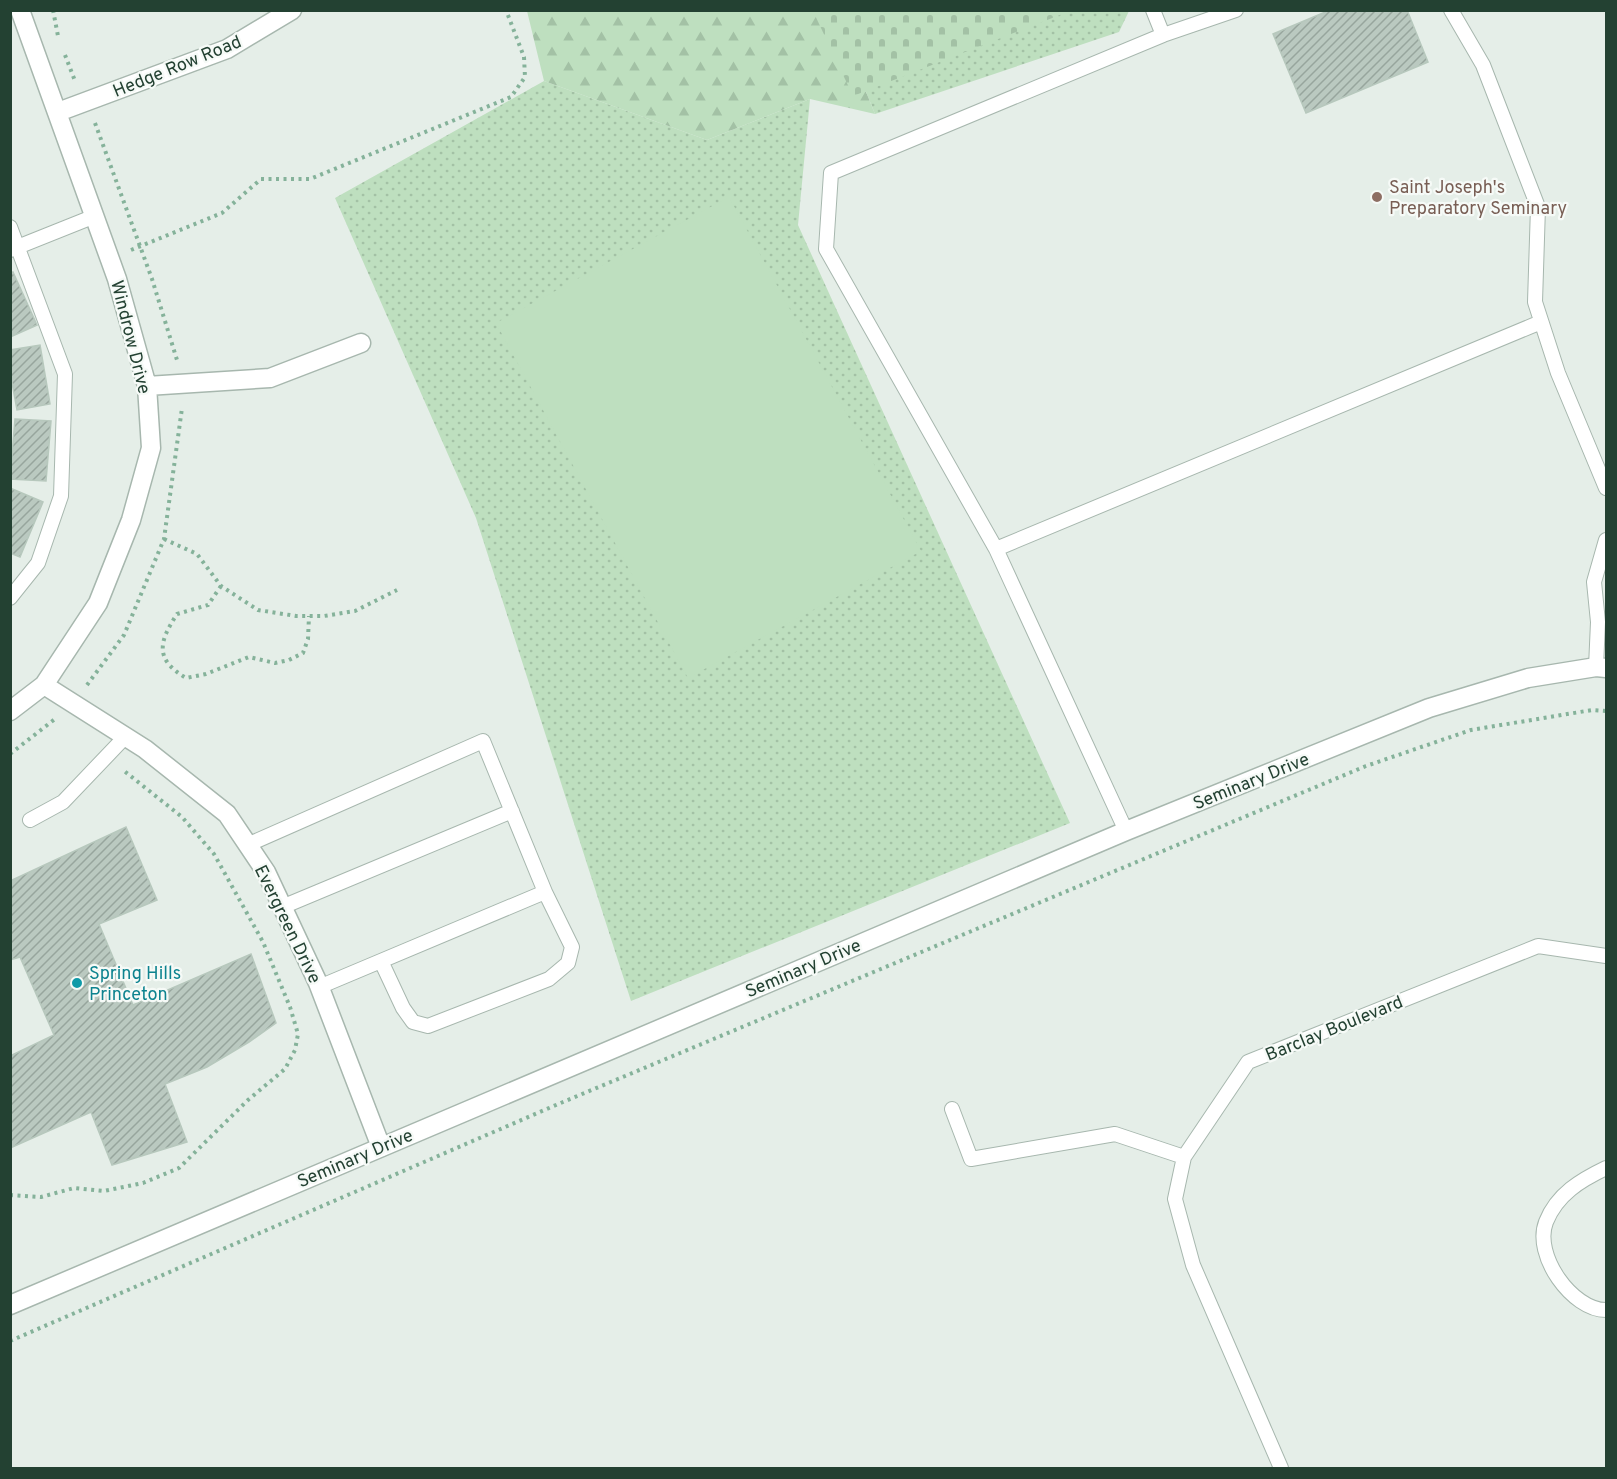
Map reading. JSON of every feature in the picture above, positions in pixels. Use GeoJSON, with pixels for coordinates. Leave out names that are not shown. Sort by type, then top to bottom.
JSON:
{"type":"FeatureCollection","features":[{"type":"Feature","properties":{"kind":"street","name":"Windrow Drive"},"geometry":{"type":"LineString","coordinates":[[10,711],[44,685],[98,603],[131,520],[151,448],[147,386],[110,259],[20,10]]}},
{"type":"Feature","properties":{"kind":"street","name":"Hedge Row Road"},"geometry":{"type":"LineString","coordinates":[[58,112],[227,49],[292,10]]}},
{"type":"Feature","properties":{"kind":"street"},"geometry":{"type":"LineString","coordinates":[[147,386],[270,378],[361,344]]}},
{"type":"Feature","properties":{"kind":"street","name":"Seminary Drive"},"geometry":{"type":"LineString","coordinates":[[10,1305],[1126,831],[1429,708],[1528,678],[1601,667]]}},
{"type":"Feature","properties":{"kind":"street","name":"Evergreen Drive"},"geometry":{"type":"LineString","coordinates":[[44,685],[125,737],[227,814],[266,872],[319,987],[381,1147]]}},
{"type":"Feature","properties":{"kind":"lane"},"geometry":{"type":"LineString","coordinates":[[1153,10],[1163,35]]}},
{"type":"Feature","properties":{"kind":"lane"},"geometry":{"type":"LineString","coordinates":[[1126,831],[996,549],[826,249],[831,173],[1163,35],[1236,10]]}},
{"type":"Feature","properties":{"kind":"lane"},"geometry":{"type":"LineString","coordinates":[[1451,10],[1483,66],[1538,207],[1535,302],[1558,373],[1606,488]]}},
{"type":"Feature","properties":{"kind":"lane"},"geometry":{"type":"LineString","coordinates":[[14,248],[95,216]]}},
{"type":"Feature","properties":{"kind":"lane"},"geometry":{"type":"LineString","coordinates":[[10,226],[14,248],[65,374],[61,496],[38,563],[10,598]]}},
{"type":"Feature","properties":{"kind":"lane"},"geometry":{"type":"LineString","coordinates":[[996,549],[1541,322]]}},
{"type":"Feature","properties":{"kind":"lane"},"geometry":{"type":"LineString","coordinates":[[1601,667],[1594,582],[1606,540]]}},
{"type":"Feature","properties":{"kind":"lane"},"geometry":{"type":"LineString","coordinates":[[30,820],[63,802],[125,737]]}},
{"type":"Feature","properties":{"kind":"lane"},"geometry":{"type":"LineString","coordinates":[[247,844],[483,741],[544,892],[572,947],[568,963],[549,979],[428,1026],[413,1022],[403,1008],[381,961]]}},
{"type":"Feature","properties":{"kind":"lane"},"geometry":{"type":"LineString","coordinates":[[282,907],[512,811]]}},
{"type":"Feature","properties":{"kind":"lane"},"geometry":{"type":"LineString","coordinates":[[319,987],[544,892]]}},
{"type":"Feature","properties":{"kind":"lane","name":"Barclay Boulevard"},"geometry":{"type":"LineString","coordinates":[[1281,1468],[1193,1265],[1175,1199],[1184,1157],[1248,1062],[1538,946],[1606,956]]}},
{"type":"Feature","properties":{"kind":"lane"},"geometry":{"type":"LineString","coordinates":[[952,1109],[971,1159],[1115,1134],[1184,1157]]}},
{"type":"Feature","properties":{"kind":"lane"},"geometry":{"type":"LineString","coordinates":[[1606,1168],[1577,1183],[1560,1199],[1545,1224],[1545,1253],[1567,1292],[1597,1310],[1606,1310]]}},
{"type":"Feature","properties":{"kind":"path"},"geometry":{"type":"LineString","coordinates":[[53,10],[61,44]]}},
{"type":"Feature","properties":{"kind":"path"},"geometry":{"type":"LineString","coordinates":[[110,259],[222,213],[261,179],[310,179],[511,97],[525,77],[524,57],[506,10]]}},
{"type":"Feature","properties":{"kind":"path"},"geometry":{"type":"LineString","coordinates":[[64,53],[96,124],[140,246],[179,367],[178,384]]}},
{"type":"Feature","properties":{"kind":"path"},"geometry":{"type":"LineString","coordinates":[[164,539],[197,554],[221,586],[258,610],[309,616],[355,610],[397,590]]}},
{"type":"Feature","properties":{"kind":"path"},"geometry":{"type":"LineString","coordinates":[[221,586],[208,605],[196,611],[177,614],[163,636],[162,652],[171,669],[186,678],[207,674],[249,657],[275,663],[289,660],[303,653],[308,639],[309,616]]}},
{"type":"Feature","properties":{"kind":"path"},"geometry":{"type":"LineString","coordinates":[[10,1341],[563,1102],[1366,766],[1471,730],[1592,710],[1606,711]]}},
{"type":"Feature","properties":{"kind":"path"},"geometry":{"type":"LineString","coordinates":[[57,717],[65,724]]}},
{"type":"Feature","properties":{"kind":"path"},"geometry":{"type":"LineString","coordinates":[[10,1195],[41,1197],[74,1188],[104,1191],[144,1183],[179,1168],[248,1100],[285,1070],[295,1050],[298,1034],[277,974],[263,942],[214,854],[182,817],[106,756]]}},
{"type":"Feature","properties":{"kind":"green space"},"geometry":{"type":"Polygon","coordinates":[[[527,11],[833,11],[875,114],[810,99],[707,140],[544,81],[527,11]]]}},
{"type":"Feature","properties":{"kind":"green space"},"geometry":{"type":"Polygon","coordinates":[[[813,11],[1070,11],[853,96],[813,11]]]}},
{"type":"Feature","properties":{"kind":"green space"},"geometry":{"type":"Polygon","coordinates":[[[833,11],[1129,11],[1119,32],[875,114],[833,11]]]}},
{"type":"Feature","properties":{"kind":"green space"},"geometry":{"type":"Polygon","coordinates":[[[544,81],[707,140],[810,99],[798,225],[1070,823],[631,1001],[476,518],[335,198],[544,81]]]}},
{"type":"Feature","properties":{"kind":"green space"},"geometry":{"type":"Polygon","coordinates":[[[729,197],[921,551],[688,678],[496,323],[729,197]]]}},
{"type":"Feature","properties":{"kind":"building"},"geometry":{"type":"Polygon","coordinates":[[[1330,10],[1407,10],[1428,62],[1306,113],[1273,34],[1330,10]]]}},
{"type":"Feature","properties":{"kind":"building"},"geometry":{"type":"Polygon","coordinates":[[[13,272],[37,325],[10,337],[10,273],[13,272]]]}},
{"type":"Feature","properties":{"kind":"building"},"geometry":{"type":"Polygon","coordinates":[[[40,345],[50,404],[17,410],[10,372],[10,350],[40,345]]]}},
{"type":"Feature","properties":{"kind":"building"},"geometry":{"type":"Polygon","coordinates":[[[15,419],[51,421],[46,481],[10,479],[15,419]]]}},
{"type":"Feature","properties":{"kind":"building"},"geometry":{"type":"Polygon","coordinates":[[[10,488],[43,502],[20,557],[10,553],[10,488]]]}},
{"type":"Feature","properties":{"kind":"building","name":"Spring Hills Princeton"},"geometry":{"type":"Polygon","coordinates":[[[126,827],[157,900],[99,924],[133,1005],[251,954],[276,1023],[207,1067],[165,1084],[187,1142],[112,1165],[91,1112],[10,1148],[10,1056],[54,1035],[20,957],[10,960],[10,881],[126,827]]]}},
{"type":"Feature","properties":{"kind":"place","name":"Saint Joseph's Preparatory Seminary"},"geometry":{"type":"Point","coordinates":[1377,197]}},
{"type":"Feature","properties":{"kind":"place","name":"Spring Hills Princeton"},"geometry":{"type":"Point","coordinates":[77,983]}}]}
